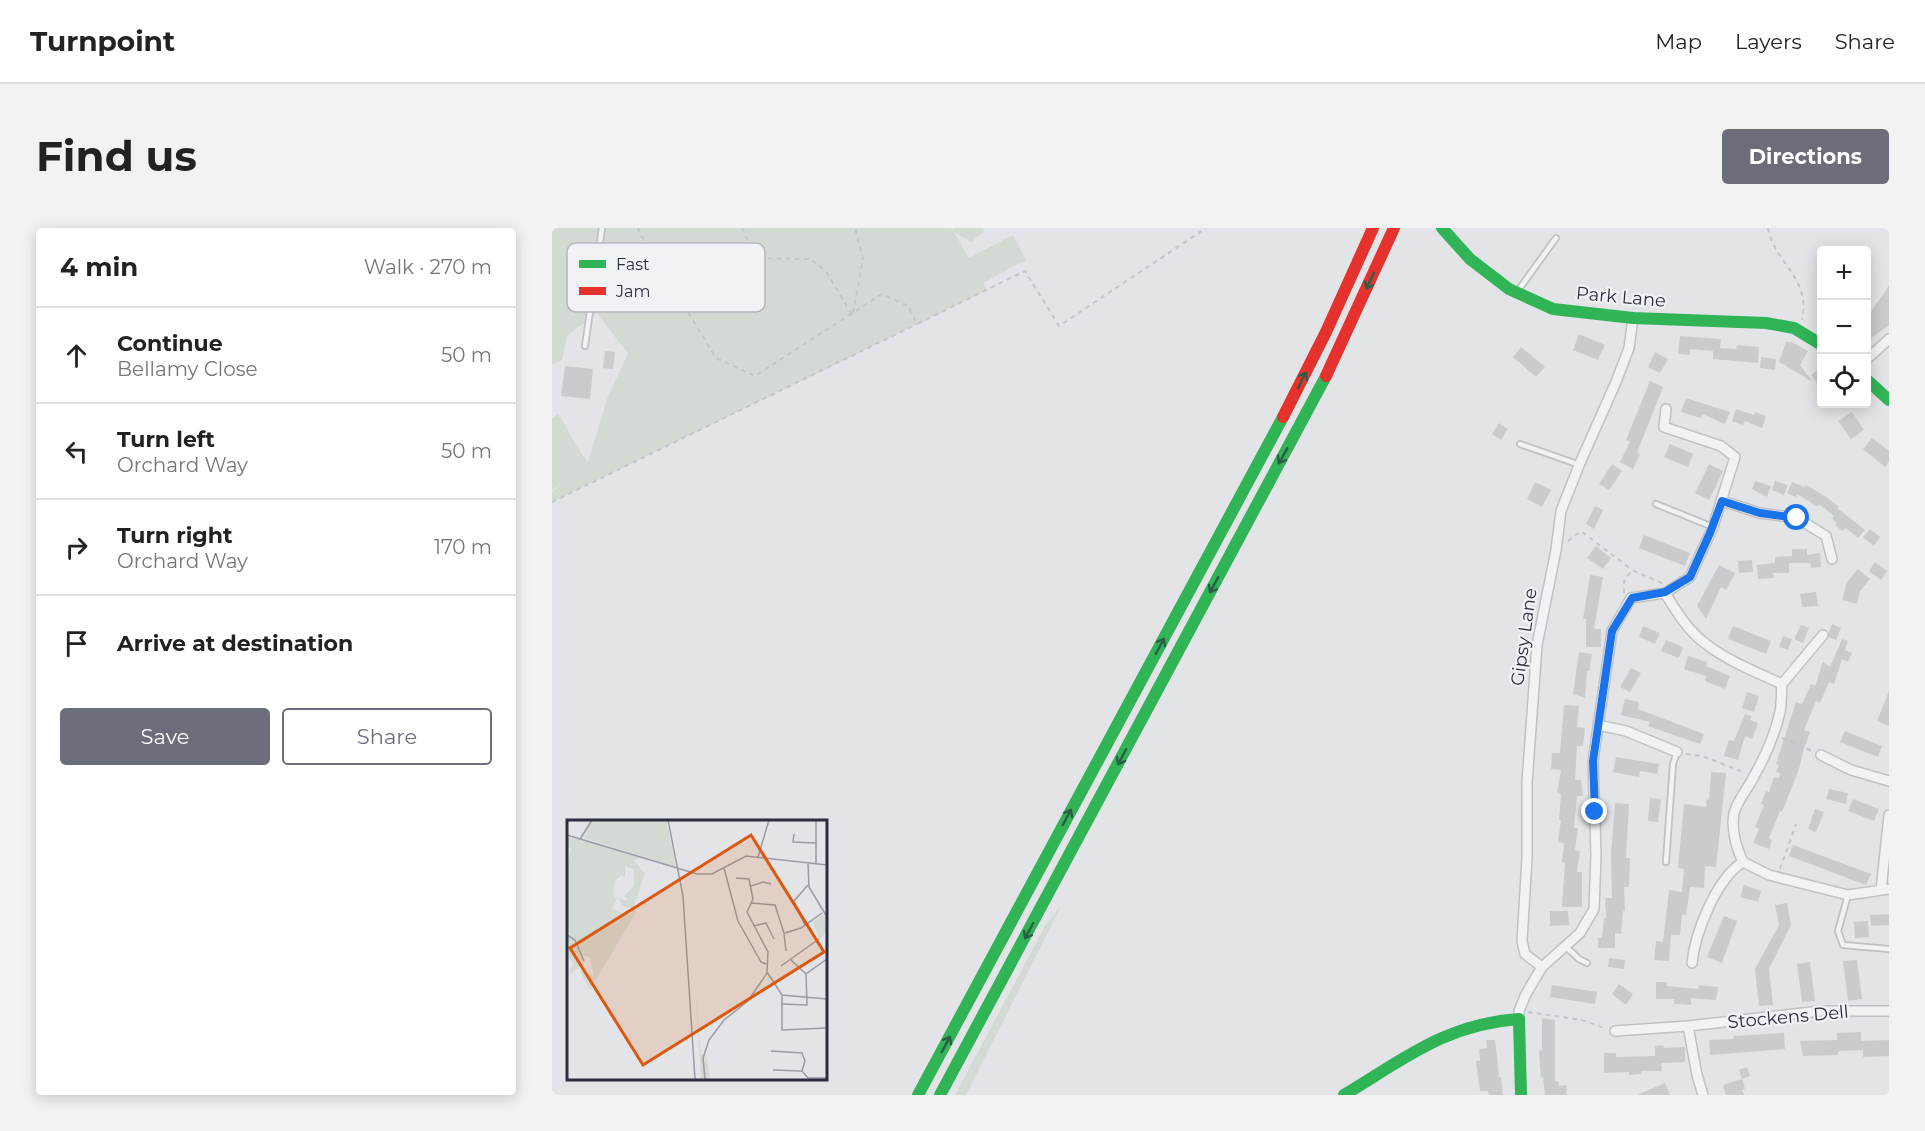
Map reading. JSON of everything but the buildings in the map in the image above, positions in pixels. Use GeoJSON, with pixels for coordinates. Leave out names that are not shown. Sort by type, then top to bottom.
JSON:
{"type":"FeatureCollection","features":[{"type":"Feature","properties":{"kind":"main road"},"geometry":{"type":"LineString","coordinates":[[918,1095],[1294,396],[1373,228]]}},
{"type":"Feature","properties":{"kind":"main road"},"geometry":{"type":"LineString","coordinates":[[940,1095],[1310,407],[1348,331],[1394,228]]}},
{"type":"Feature","properties":{"kind":"main road","name":"Park Lane"},"geometry":{"type":"LineString","coordinates":[[1442,228],[1470,260],[1517,292],[1553,309],[1633,318],[1766,323],[1794,328],[1817,343]]}},
{"type":"Feature","properties":{"kind":"main road"},"geometry":{"type":"LineString","coordinates":[[1871,384],[1889,400]]}},
{"type":"Feature","properties":{"kind":"main road"},"geometry":{"type":"LineString","coordinates":[[1344,1095],[1430,1042],[1449,1033],[1481,1022],[1519,1015],[1521,1095]]}},
{"type":"Feature","properties":{"kind":"street","name":"Gipsy Lane"},"geometry":{"type":"LineString","coordinates":[[1542,967],[1525,954],[1522,948],[1527,858],[1527,783],[1538,645],[1562,511],[1617,382],[1629,348],[1633,318]]}},
{"type":"Feature","properties":{"kind":"street"},"geometry":{"type":"LineString","coordinates":[[1871,355],[1889,339]]}},
{"type":"Feature","properties":{"kind":"street"},"geometry":{"type":"LineString","coordinates":[[1519,1015],[1533,981],[1542,967],[1580,933],[1594,909],[1596,854],[1593,761],[1612,631],[1632,598],[1668,590],[1690,577],[1713,527],[1735,457],[1721,446],[1664,427],[1666,409]]}},
{"type":"Feature","properties":{"kind":"street"},"geometry":{"type":"LineString","coordinates":[[1722,501],[1760,513],[1797,518],[1826,536],[1832,559]]}},
{"type":"Feature","properties":{"kind":"street"},"geometry":{"type":"LineString","coordinates":[[1668,590],[1683,621],[1705,644],[1782,684]]}},
{"type":"Feature","properties":{"kind":"street"},"geometry":{"type":"LineString","coordinates":[[1823,635],[1782,684],[1781,710],[1773,735],[1734,813],[1735,840],[1743,862],[1777,878],[1848,895],[1885,890],[1889,815]]}},
{"type":"Feature","properties":{"kind":"street"},"geometry":{"type":"LineString","coordinates":[[1598,725],[1626,731],[1677,753]]}},
{"type":"Feature","properties":{"kind":"street"},"geometry":{"type":"LineString","coordinates":[[1821,755],[1851,770],[1889,781]]}},
{"type":"Feature","properties":{"kind":"street"},"geometry":{"type":"LineString","coordinates":[[1692,963],[1702,919],[1729,874],[1743,862]]}},
{"type":"Feature","properties":{"kind":"street","name":"Stockens Dell"},"geometry":{"type":"LineString","coordinates":[[1615,1031],[1688,1026],[1821,1011],[1889,1011]]}},
{"type":"Feature","properties":{"kind":"street"},"geometry":{"type":"LineString","coordinates":[[1688,1026],[1698,1081],[1703,1095]]}},
{"type":"Feature","properties":{"kind":"lane"},"geometry":{"type":"LineString","coordinates":[[600,243],[602,228]]}},
{"type":"Feature","properties":{"kind":"lane"},"geometry":{"type":"LineString","coordinates":[[1517,292],[1556,238]]}},
{"type":"Feature","properties":{"kind":"lane"},"geometry":{"type":"LineString","coordinates":[[585,346],[590,312]]}},
{"type":"Feature","properties":{"kind":"lane"},"geometry":{"type":"LineString","coordinates":[[1520,444],[1580,465]]}},
{"type":"Feature","properties":{"kind":"lane"},"geometry":{"type":"LineString","coordinates":[[1656,504],[1713,527]]}},
{"type":"Feature","properties":{"kind":"lane"},"geometry":{"type":"LineString","coordinates":[[1666,862],[1673,764],[1677,753]]}},
{"type":"Feature","properties":{"kind":"lane"},"geometry":{"type":"LineString","coordinates":[[1848,895],[1838,931],[1843,945],[1889,949]]}},
{"type":"Feature","properties":{"kind":"lane"},"geometry":{"type":"LineString","coordinates":[[1565,946],[1587,963]]}},
{"type":"Feature","properties":{"kind":"path"},"geometry":{"type":"LineString","coordinates":[[639,228],[646,243]]}},
{"type":"Feature","properties":{"kind":"path"},"geometry":{"type":"LineString","coordinates":[[742,228],[749,243]]}},
{"type":"Feature","properties":{"kind":"path"},"geometry":{"type":"LineString","coordinates":[[852,315],[863,259],[855,228]]}},
{"type":"Feature","properties":{"kind":"path"},"geometry":{"type":"LineString","coordinates":[[552,502],[1025,271],[1059,326],[1206,228]]}},
{"type":"Feature","properties":{"kind":"path"},"geometry":{"type":"LineString","coordinates":[[1768,228],[1776,250],[1799,281],[1804,310],[1800,332]]}},
{"type":"Feature","properties":{"kind":"path"},"geometry":{"type":"LineString","coordinates":[[765,258],[810,258],[826,271],[852,315]]}},
{"type":"Feature","properties":{"kind":"path"},"geometry":{"type":"LineString","coordinates":[[688,312],[716,358],[755,376],[882,294],[908,306],[917,324]]}},
{"type":"Feature","properties":{"kind":"path"},"geometry":{"type":"LineString","coordinates":[[1556,550],[1581,531],[1632,570],[1654,578],[1668,590]]}},
{"type":"Feature","properties":{"kind":"path"},"geometry":{"type":"LineString","coordinates":[[1623,614],[1624,581],[1632,570]]}},
{"type":"Feature","properties":{"kind":"path"},"geometry":{"type":"LineString","coordinates":[[1773,735],[1821,755]]}},
{"type":"Feature","properties":{"kind":"path"},"geometry":{"type":"LineString","coordinates":[[1677,753],[1701,756],[1754,776]]}},
{"type":"Feature","properties":{"kind":"path"},"geometry":{"type":"LineString","coordinates":[[1777,878],[1796,824]]}},
{"type":"Feature","properties":{"kind":"path"},"geometry":{"type":"LineString","coordinates":[[1519,1015],[1582,1020],[1615,1031]]}},
{"type":"Feature","properties":{"kind":"shaded area"},"geometry":{"type":"Polygon","coordinates":[[[552,228],[951,228],[952,230],[954,228],[983,228],[984,232],[971,242],[954,232],[969,258],[1013,235],[1026,260],[983,283],[987,290],[552,502],[552,492],[562,483],[552,490],[552,418],[558,414],[588,462],[608,396],[628,354],[597,313],[567,336],[562,360],[552,364],[552,228]]]}},
{"type":"Feature","properties":{"kind":"shaded area"},"geometry":{"type":"Polygon","coordinates":[[[1061,906],[966,1095],[955,1095],[1045,926],[1061,906]]]}},
{"type":"Feature","properties":{"kind":"traffic: fast"},"geometry":{"type":"LineString","coordinates":[[1442,228],[1470,259],[1509,289],[1553,309],[1633,318],[1766,323],[1794,328],[1817,342]]}},
{"type":"Feature","properties":{"kind":"traffic: fast"},"geometry":{"type":"LineString","coordinates":[[940,1095],[1326,376]]}},
{"type":"Feature","properties":{"kind":"traffic: fast"},"geometry":{"type":"LineString","coordinates":[[1871,384],[1889,400]]}},
{"type":"Feature","properties":{"kind":"traffic: fast"},"geometry":{"type":"LineString","coordinates":[[918,1095],[1283,417]]}},
{"type":"Feature","properties":{"kind":"traffic: fast"},"geometry":{"type":"LineString","coordinates":[[1344,1095],[1406,1056],[1447,1036],[1493,1022],[1519,1019],[1521,1095]]}},
{"type":"Feature","properties":{"kind":"traffic: jam"},"geometry":{"type":"LineString","coordinates":[[1283,417],[1326,332],[1373,228]]}},
{"type":"Feature","properties":{"kind":"traffic: jam"},"geometry":{"type":"LineString","coordinates":[[1326,376],[1394,228]]}},
{"type":"Feature","properties":{"kind":"route"},"geometry":{"type":"LineString","coordinates":[[1595,812],[1593,761],[1612,631],[1632,598],[1665,592],[1690,577],[1722,501],[1760,513],[1797,518]]}}]}
